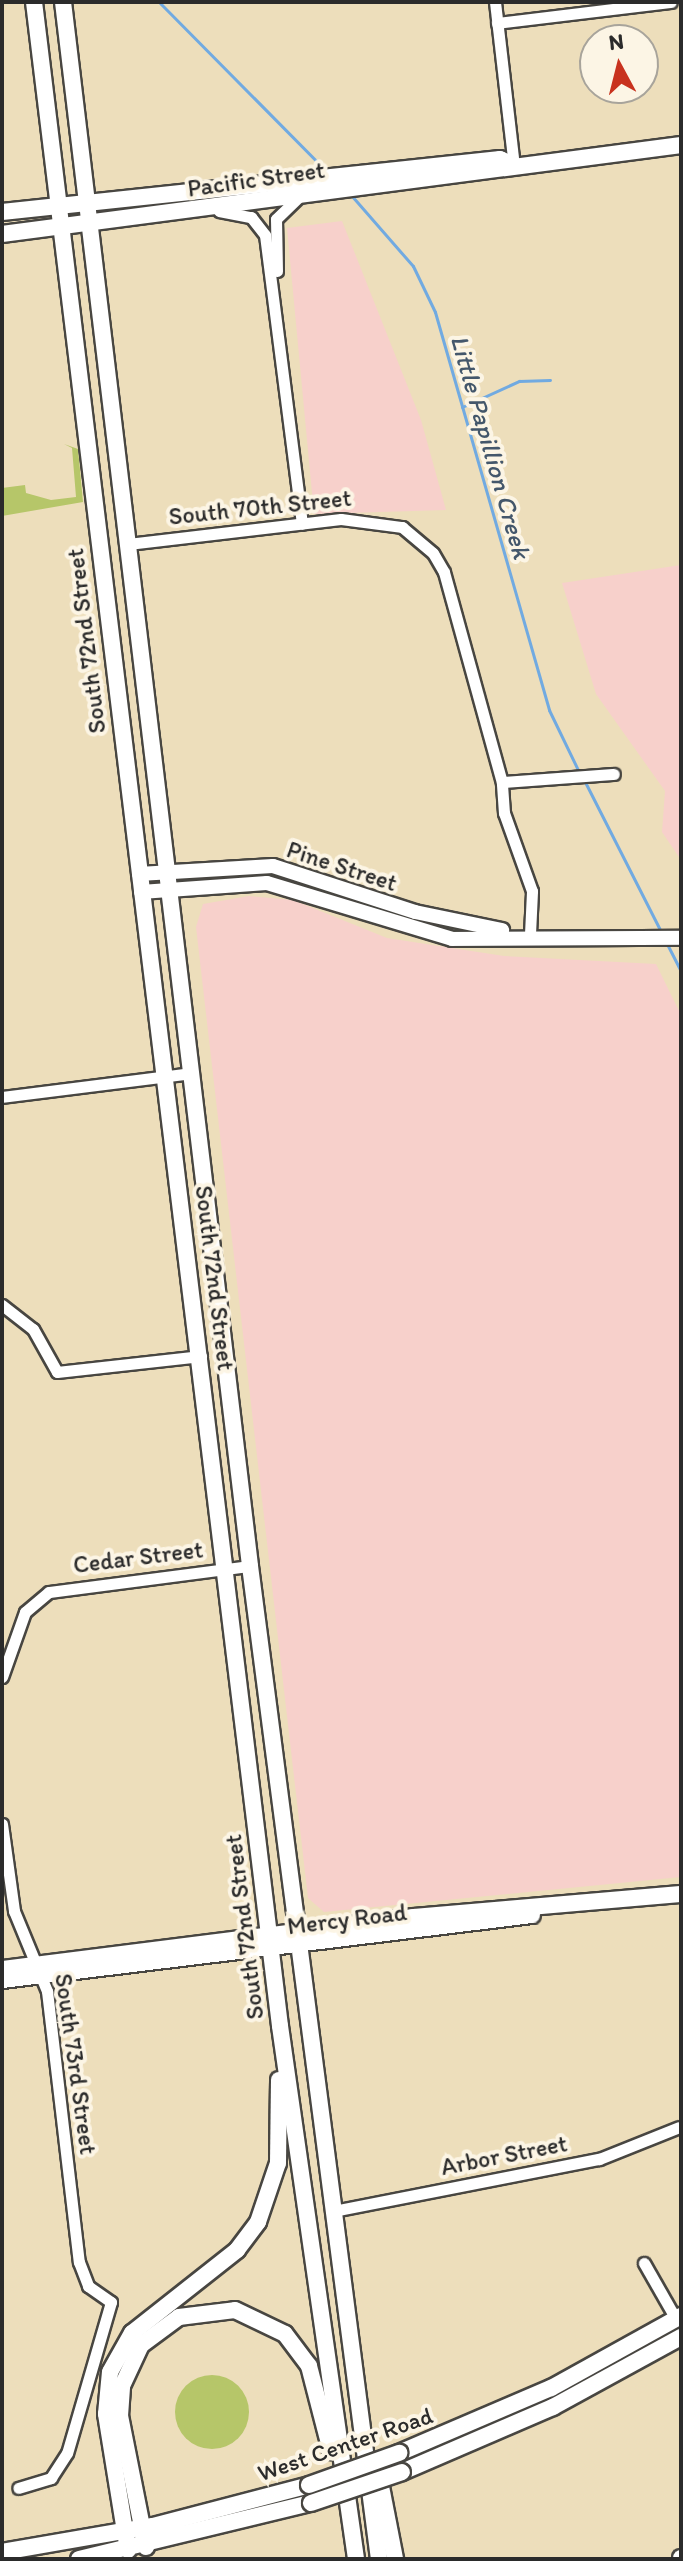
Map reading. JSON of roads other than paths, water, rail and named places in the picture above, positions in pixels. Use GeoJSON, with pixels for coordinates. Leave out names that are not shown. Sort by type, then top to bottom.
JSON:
{"type":"FeatureCollection","features":[{"type":"Feature","properties":{"kind":"main road","name":"South 72nd Street"},"geometry":{"type":"LineString","coordinates":[[34,2],[141,892],[227,1568],[280,2026],[354,2559]]}},
{"type":"Feature","properties":{"kind":"main road","name":"South 72nd Street"},"geometry":{"type":"LineString","coordinates":[[63,2],[250,1566],[379,2559]]}},
{"type":"Feature","properties":{"kind":"main road","name":"Pacific Street"},"geometry":{"type":"LineString","coordinates":[[2,212],[500,159],[514,165],[681,145]]}},
{"type":"Feature","properties":{"kind":"main road","name":"Pacific Street"},"geometry":{"type":"LineString","coordinates":[[2,234],[218,211],[315,194],[502,174],[514,165]]}},
{"type":"Feature","properties":{"kind":"main road","name":"Mercy Road"},"geometry":{"type":"LineString","coordinates":[[2,1980],[42,1971],[270,1943],[297,1931],[553,1909],[681,1894]]}},
{"type":"Feature","properties":{"kind":"main road","name":"Mercy Road"},"geometry":{"type":"LineString","coordinates":[[270,1943],[299,1949],[488,1925],[553,1909]]}},
{"type":"Feature","properties":{"kind":"main road","name":"Mercy Road"},"geometry":{"type":"LineString","coordinates":[[2,1969],[42,1971]]}},
{"type":"Feature","properties":{"kind":"main road"},"geometry":{"type":"LineString","coordinates":[[146,2547],[134,2530],[106,2414],[110,2372],[132,2333],[237,2250],[267,2205],[279,2155],[280,2026]]}},
{"type":"Feature","properties":{"kind":"main road"},"geometry":{"type":"LineString","coordinates":[[342,2285],[395,2559]]}},
{"type":"Feature","properties":{"kind":"main road"},"geometry":{"type":"LineString","coordinates":[[128,2550],[134,2530],[120,2416],[127,2370],[141,2345],[179,2317],[235,2310],[274,2325],[309,2366],[354,2559]]}},
{"type":"Feature","properties":{"kind":"main road"},"geometry":{"type":"LineString","coordinates":[[679,2319],[680,2342]]}},
{"type":"Feature","properties":{"kind":"main road","name":"West Center Road"},"geometry":{"type":"LineString","coordinates":[[2,2552],[134,2530],[309,2485],[399,2453],[551,2388],[679,2319]]}},
{"type":"Feature","properties":{"kind":"main road","name":"West Center Road"},"geometry":{"type":"LineString","coordinates":[[79,2559],[146,2547],[311,2503],[402,2472],[553,2407],[680,2342]]}},
{"type":"Feature","properties":{"kind":"street"},"geometry":{"type":"LineString","coordinates":[[495,2],[514,165]]}},
{"type":"Feature","properties":{"kind":"street"},"geometry":{"type":"LineString","coordinates":[[497,23],[671,2]]}},
{"type":"Feature","properties":{"kind":"street"},"geometry":{"type":"LineString","coordinates":[[277,296],[279,211],[315,194]]}},
{"type":"Feature","properties":{"kind":"street"},"geometry":{"type":"LineString","coordinates":[[218,211],[245,214],[262,227],[277,296],[302,524]]}},
{"type":"Feature","properties":{"kind":"street","name":"South 70th Street"},"geometry":{"type":"LineString","coordinates":[[128,544],[302,524],[383,519],[433,553],[502,782],[504,813],[532,891],[530,934]]}},
{"type":"Feature","properties":{"kind":"street"},"geometry":{"type":"LineString","coordinates":[[502,782],[614,774]]}},
{"type":"Feature","properties":{"kind":"street","name":"Pine Street"},"geometry":{"type":"LineString","coordinates":[[139,874],[273,866],[423,914],[530,934]]}},
{"type":"Feature","properties":{"kind":"street","name":"Pine Street"},"geometry":{"type":"LineString","coordinates":[[141,892],[267,883],[428,936],[530,934],[681,938]]}},
{"type":"Feature","properties":{"kind":"street"},"geometry":{"type":"LineString","coordinates":[[2,1097],[192,1073]]}},
{"type":"Feature","properties":{"kind":"street"},"geometry":{"type":"LineString","coordinates":[[2,1305],[33,1329],[57,1372],[201,1356]]}},
{"type":"Feature","properties":{"kind":"street","name":"Cedar Street"},"geometry":{"type":"LineString","coordinates":[[2,1677],[35,1601],[58,1590],[250,1566]]}},
{"type":"Feature","properties":{"kind":"street","name":"South 73rd Street"},"geometry":{"type":"LineString","coordinates":[[2,1824],[14,1911],[42,1971],[79,2262],[88,2286],[111,2302],[67,2453],[51,2478],[18,2488]]}},
{"type":"Feature","properties":{"kind":"street","name":"Arbor Street"},"geometry":{"type":"LineString","coordinates":[[333,2211],[599,2159],[679,2127]]}},
{"type":"Feature","properties":{"kind":"street"},"geometry":{"type":"LineString","coordinates":[[644,2263],[679,2319]]}},
{"type":"Feature","properties":{"kind":"waterway","name":"Little Papillion Creek"},"geometry":{"type":"LineString","coordinates":[[159,2],[325,170]]}},
{"type":"Feature","properties":{"kind":"waterway","name":"Little Papillion Creek"},"geometry":{"type":"LineString","coordinates":[[351,195],[413,266],[435,312],[549,710],[579,772]]}},
{"type":"Feature","properties":{"kind":"waterway"},"geometry":{"type":"LineString","coordinates":[[462,407],[519,381],[550,380]]}},
{"type":"Feature","properties":{"kind":"waterway","name":"Little Papillion Creek"},"geometry":{"type":"LineString","coordinates":[[583,778],[661,932]]}},
{"type":"Feature","properties":{"kind":"waterway","name":"Little Papillion Creek"},"geometry":{"type":"LineString","coordinates":[[666,942],[681,972]]}}]}
